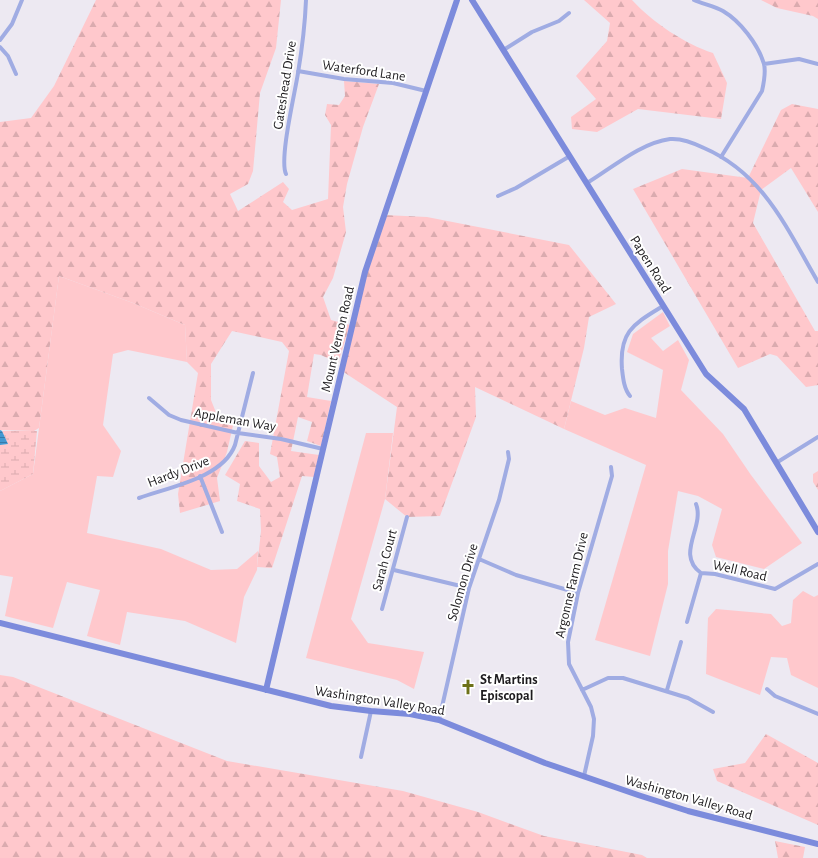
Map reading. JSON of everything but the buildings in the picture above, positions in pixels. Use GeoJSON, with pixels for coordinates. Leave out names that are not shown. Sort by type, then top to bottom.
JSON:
{"type":"FeatureCollection","features":[{"type":"Feature","properties":{"kind":"street"},"geometry":{"type":"LineString","coordinates":[[0,40],[12,24],[21,0]]}},
{"type":"Feature","properties":{"kind":"street","name":"Gateshead Drive"},"geometry":{"type":"LineString","coordinates":[[286,174],[284,166],[298,71],[306,0]]}},
{"type":"Feature","properties":{"kind":"street","name":"Papen Road"},"geometry":{"type":"LineString","coordinates":[[472,0],[505,49],[709,379],[744,409],[818,532]]}},
{"type":"Feature","properties":{"kind":"street"},"geometry":{"type":"LineString","coordinates":[[694,0],[716,8],[730,17],[754,44],[764,64],[764,81],[762,91],[721,157]]}},
{"type":"Feature","properties":{"kind":"street","name":"Mount Vernon Road"},"geometry":{"type":"LineString","coordinates":[[266,690],[365,272],[457,1]]}},
{"type":"Feature","properties":{"kind":"street"},"geometry":{"type":"LineString","coordinates":[[505,49],[532,32],[559,21],[569,13]]}},
{"type":"Feature","properties":{"kind":"street"},"geometry":{"type":"LineString","coordinates":[[0,47],[8,56],[16,74]]}},
{"type":"Feature","properties":{"kind":"street"},"geometry":{"type":"LineString","coordinates":[[764,64],[799,59],[818,64]]}},
{"type":"Feature","properties":{"kind":"street","name":"Waterford Lane"},"geometry":{"type":"LineString","coordinates":[[298,71],[344,80],[393,83],[426,91]]}},
{"type":"Feature","properties":{"kind":"street"},"geometry":{"type":"LineString","coordinates":[[587,183],[632,155],[655,143],[670,139],[691,142],[721,157],[738,168],[762,190],[818,282]]}},
{"type":"Feature","properties":{"kind":"street"},"geometry":{"type":"LineString","coordinates":[[498,196],[516,188],[570,156]]}},
{"type":"Feature","properties":{"kind":"street"},"geometry":{"type":"LineString","coordinates":[[630,396],[625,386],[621,357],[625,338],[634,325],[663,306]]}},
{"type":"Feature","properties":{"kind":"street","name":"Hardy Drive"},"geometry":{"type":"LineString","coordinates":[[139,498],[200,476],[222,465],[232,451],[238,434],[253,373]]}},
{"type":"Feature","properties":{"kind":"street","name":"Appleman Way"},"geometry":{"type":"LineString","coordinates":[[150,398],[174,418],[238,434],[281,439],[323,449]]}},
{"type":"Feature","properties":{"kind":"street"},"geometry":{"type":"LineString","coordinates":[[776,462],[818,437]]}},
{"type":"Feature","properties":{"kind":"street","name":"Solomon Drive"},"geometry":{"type":"LineString","coordinates":[[439,720],[470,588],[499,500],[509,458],[508,452]]}},
{"type":"Feature","properties":{"kind":"street","name":"Argonne Farm Drive"},"geometry":{"type":"LineString","coordinates":[[584,776],[594,726],[593,713],[573,673],[568,654],[569,628],[612,476],[611,467]]}},
{"type":"Feature","properties":{"kind":"street"},"geometry":{"type":"LineString","coordinates":[[200,476],[222,532]]}},
{"type":"Feature","properties":{"kind":"street"},"geometry":{"type":"LineString","coordinates":[[696,504],[697,512],[690,553],[693,566],[701,573]]}},
{"type":"Feature","properties":{"kind":"street","name":"Sarah Court"},"geometry":{"type":"LineString","coordinates":[[382,609],[394,570],[406,516]]}},
{"type":"Feature","properties":{"kind":"street"},"geometry":{"type":"LineString","coordinates":[[479,559],[516,575],[578,593]]}},
{"type":"Feature","properties":{"kind":"street","name":"Well Road"},"geometry":{"type":"LineString","coordinates":[[687,622],[701,573],[715,574],[775,589],[818,564]]}},
{"type":"Feature","properties":{"kind":"street"},"geometry":{"type":"LineString","coordinates":[[394,570],[470,588]]}},
{"type":"Feature","properties":{"kind":"street","name":"Washington Valley Road"},"geometry":{"type":"LineString","coordinates":[[0,623],[331,706],[410,714],[439,720],[546,763],[688,811],[818,844]]}},
{"type":"Feature","properties":{"kind":"street"},"geometry":{"type":"LineString","coordinates":[[667,690],[681,642]]}},
{"type":"Feature","properties":{"kind":"street"},"geometry":{"type":"LineString","coordinates":[[582,690],[598,682],[615,678],[667,690],[688,698],[712,712]]}},
{"type":"Feature","properties":{"kind":"street"},"geometry":{"type":"LineString","coordinates":[[767,689],[774,696],[818,714]]}},
{"type":"Feature","properties":{"kind":"street"},"geometry":{"type":"LineString","coordinates":[[361,757],[371,711]]}},
{"type":"Feature","properties":{"kind":"green space"},"geometry":{"type":"Polygon","coordinates":[[[96,0],[281,0],[276,48],[260,93],[253,171],[248,184],[230,194],[238,211],[283,182],[289,189],[283,202],[292,210],[328,199],[331,125],[325,115],[327,104],[339,105],[345,96],[344,81],[379,84],[363,127],[347,184],[343,207],[346,232],[333,278],[323,297],[331,320],[350,325],[338,363],[321,355],[314,354],[307,397],[331,401],[321,446],[307,441],[312,422],[298,417],[291,451],[319,455],[314,477],[302,476],[272,568],[257,567],[261,531],[260,509],[237,501],[240,484],[225,475],[245,441],[259,443],[259,466],[271,482],[280,477],[277,457],[270,454],[289,351],[282,342],[232,331],[211,364],[211,400],[217,415],[234,421],[227,452],[217,478],[220,501],[180,513],[178,494],[198,373],[187,362],[185,325],[133,303],[59,276],[39,428],[34,431],[0,430],[0,122],[31,118],[54,86],[96,0]]]}},
{"type":"Feature","properties":{"kind":"green space"},"geometry":{"type":"Polygon","coordinates":[[[584,0],[632,0],[659,24],[680,38],[713,53],[727,83],[721,119],[638,109],[597,132],[572,129],[571,117],[596,99],[576,76],[607,41],[610,23],[584,0]]]}},
{"type":"Feature","properties":{"kind":"green space"},"geometry":{"type":"Polygon","coordinates":[[[761,0],[818,0],[818,19],[813,16],[777,8],[761,0]]]}},
{"type":"Feature","properties":{"kind":"green space"},"geometry":{"type":"Polygon","coordinates":[[[792,104],[818,109],[818,212],[791,168],[761,190],[753,223],[815,331],[818,331],[818,385],[806,387],[777,356],[770,354],[738,368],[633,189],[682,169],[748,178],[781,110],[792,104]]]}},
{"type":"Feature","properties":{"kind":"green space"},"geometry":{"type":"Polygon","coordinates":[[[384,215],[427,217],[569,245],[616,304],[589,317],[584,348],[564,429],[475,387],[476,417],[440,516],[407,517],[385,499],[397,407],[342,371],[365,272],[384,215]]]}},
{"type":"Feature","properties":{"kind":"green space"},"geometry":{"type":"Polygon","coordinates":[[[59,276],[133,303],[185,325],[187,362],[128,350],[113,354],[103,425],[121,451],[113,477],[97,476],[87,533],[161,549],[211,570],[237,569],[258,551],[257,570],[244,597],[236,643],[185,621],[127,612],[120,645],[87,636],[100,590],[67,582],[53,628],[5,616],[13,577],[0,575],[0,491],[33,474],[59,276]]]}},
{"type":"Feature","properties":{"kind":"green space"},"geometry":{"type":"Polygon","coordinates":[[[663,312],[670,326],[651,338],[663,351],[678,340],[689,360],[681,390],[723,434],[751,475],[802,543],[764,569],[716,557],[712,545],[722,509],[698,496],[678,491],[668,551],[668,584],[650,656],[595,640],[646,465],[564,429],[571,401],[605,415],[625,408],[656,418],[663,370],[627,352],[633,334],[663,312]]]}},
{"type":"Feature","properties":{"kind":"green space"},"geometry":{"type":"Polygon","coordinates":[[[2,431],[37,431],[33,474],[0,491],[0,445],[8,444],[2,431]]]}},
{"type":"Feature","properties":{"kind":"green space"},"geometry":{"type":"Polygon","coordinates":[[[366,433],[393,433],[385,499],[351,619],[368,643],[424,652],[414,689],[397,680],[306,658],[366,433]]]}},
{"type":"Feature","properties":{"kind":"green space"},"geometry":{"type":"Polygon","coordinates":[[[818,471],[818,490],[813,482],[813,474],[818,471]]]}},
{"type":"Feature","properties":{"kind":"green space"},"geometry":{"type":"Polygon","coordinates":[[[803,591],[814,597],[818,595],[818,688],[791,675],[787,658],[771,657],[760,695],[706,674],[708,618],[716,609],[771,614],[782,626],[791,623],[793,600],[803,591]]]}},
{"type":"Feature","properties":{"kind":"green space"},"geometry":{"type":"Polygon","coordinates":[[[0,675],[13,677],[227,761],[403,791],[478,812],[544,836],[642,855],[647,858],[0,858],[0,675]]]}},
{"type":"Feature","properties":{"kind":"green space"},"geometry":{"type":"Polygon","coordinates":[[[766,734],[818,763],[818,825],[717,781],[713,769],[745,763],[766,734]]]}},
{"type":"Feature","properties":{"kind":"green space"},"geometry":{"type":"Polygon","coordinates":[[[775,841],[805,847],[803,858],[778,858],[775,841]]]}},
{"type":"Feature","properties":{"kind":"water"},"geometry":{"type":"Polygon","coordinates":[[[0,430],[2,431],[8,444],[0,445],[0,430]]]}},
{"type":"Feature","properties":{"kind":"place","name":"St Martins Episcopal"},"geometry":{"type":"Point","coordinates":[468,687]}}]}
